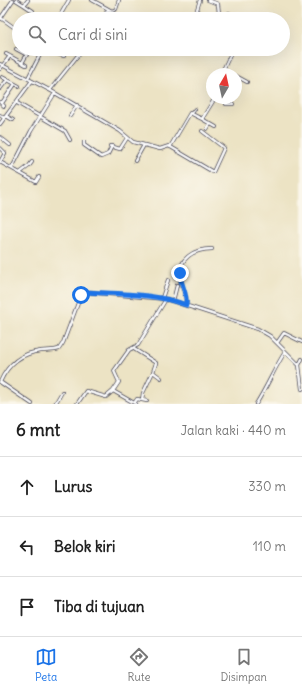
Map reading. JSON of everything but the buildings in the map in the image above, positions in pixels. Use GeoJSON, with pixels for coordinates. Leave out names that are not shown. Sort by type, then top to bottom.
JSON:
{"type":"FeatureCollection","features":[{"type":"Feature","properties":{"kind":"street"},"geometry":{"type":"LineString","coordinates":[[12,27],[0,19],[14,0],[34,11]]}},
{"type":"Feature","properties":{"kind":"street"},"geometry":{"type":"LineString","coordinates":[[24,5],[28,0]]}},
{"type":"Feature","properties":{"kind":"street"},"geometry":{"type":"LineString","coordinates":[[62,12],[69,0]]}},
{"type":"Feature","properties":{"kind":"street"},"geometry":{"type":"LineString","coordinates":[[92,0],[108,10],[114,10],[119,0]]}},
{"type":"Feature","properties":{"kind":"street"},"geometry":{"type":"LineString","coordinates":[[97,4],[99,0]]}},
{"type":"Feature","properties":{"kind":"street"},"geometry":{"type":"LineString","coordinates":[[196,12],[200,0]]}},
{"type":"Feature","properties":{"kind":"street"},"geometry":{"type":"LineString","coordinates":[[208,0],[218,4],[219,12]]}},
{"type":"Feature","properties":{"kind":"street"},"geometry":{"type":"LineString","coordinates":[[0,69],[8,55],[26,65]]}},
{"type":"Feature","properties":{"kind":"street"},"geometry":{"type":"LineString","coordinates":[[22,63],[26,56]]}},
{"type":"Feature","properties":{"kind":"street"},"geometry":{"type":"LineString","coordinates":[[28,78],[39,56]]}},
{"type":"Feature","properties":{"kind":"street"},"geometry":{"type":"LineString","coordinates":[[50,90],[77,56]]}},
{"type":"Feature","properties":{"kind":"street"},"geometry":{"type":"LineString","coordinates":[[224,68],[230,56]]}},
{"type":"Feature","properties":{"kind":"street"},"geometry":{"type":"LineString","coordinates":[[1,65],[77,105],[120,131],[127,138],[144,145],[160,149],[166,145],[213,172],[224,148],[202,131]]}},
{"type":"Feature","properties":{"kind":"street"},"geometry":{"type":"LineString","coordinates":[[2,77],[19,86]]}},
{"type":"Feature","properties":{"kind":"street"},"geometry":{"type":"LineString","coordinates":[[242,79],[247,82]]}},
{"type":"Feature","properties":{"kind":"street"},"geometry":{"type":"LineString","coordinates":[[0,89],[7,80]]}},
{"type":"Feature","properties":{"kind":"street"},"geometry":{"type":"LineString","coordinates":[[0,124],[17,103],[31,82]]}},
{"type":"Feature","properties":{"kind":"street"},"geometry":{"type":"LineString","coordinates":[[2,104],[15,84]]}},
{"type":"Feature","properties":{"kind":"street"},"geometry":{"type":"LineString","coordinates":[[12,168],[55,93]]}},
{"type":"Feature","properties":{"kind":"street"},"geometry":{"type":"LineString","coordinates":[[17,103],[65,131],[70,140]]}},
{"type":"Feature","properties":{"kind":"street"},"geometry":{"type":"LineString","coordinates":[[202,120],[211,104]]}},
{"type":"Feature","properties":{"kind":"street"},"geometry":{"type":"LineString","coordinates":[[227,104],[233,104]]}},
{"type":"Feature","properties":{"kind":"street"},"geometry":{"type":"LineString","coordinates":[[70,116],[77,105]]}},
{"type":"Feature","properties":{"kind":"street"},"geometry":{"type":"LineString","coordinates":[[170,147],[186,119],[195,109]]}},
{"type":"Feature","properties":{"kind":"street"},"geometry":{"type":"LineString","coordinates":[[192,114],[216,127]]}},
{"type":"Feature","properties":{"kind":"street"},"geometry":{"type":"LineString","coordinates":[[0,115],[12,120]]}},
{"type":"Feature","properties":{"kind":"street"},"geometry":{"type":"LineString","coordinates":[[207,129],[210,124]]}},
{"type":"Feature","properties":{"kind":"street"},"geometry":{"type":"LineString","coordinates":[[0,137],[10,145]]}},
{"type":"Feature","properties":{"kind":"street"},"geometry":{"type":"LineString","coordinates":[[84,142],[84,145],[101,157],[108,154],[111,146],[120,148],[127,138]]}},
{"type":"Feature","properties":{"kind":"street"},"geometry":{"type":"LineString","coordinates":[[135,161],[144,145]]}},
{"type":"Feature","properties":{"kind":"street"},"geometry":{"type":"LineString","coordinates":[[0,148],[6,153],[0,162],[21,172],[36,182],[39,177]]}},
{"type":"Feature","properties":{"kind":"street"},"geometry":{"type":"LineString","coordinates":[[21,172],[32,162]]}},
{"type":"Feature","properties":{"kind":"street"},"geometry":{"type":"LineString","coordinates":[[186,305],[186,299],[180,279],[182,263],[195,251],[212,249]]}},
{"type":"Feature","properties":{"kind":"street"},"geometry":{"type":"LineString","coordinates":[[162,298],[168,280]]}},
{"type":"Feature","properties":{"kind":"street"},"geometry":{"type":"LineString","coordinates":[[173,300],[177,285]]}},
{"type":"Feature","properties":{"kind":"street"},"geometry":{"type":"LineString","coordinates":[[32,404],[0,382],[7,369],[19,358],[40,351],[59,349],[83,293],[139,295],[173,300],[258,328],[277,343],[300,366]]}},
{"type":"Feature","properties":{"kind":"street"},"geometry":{"type":"LineString","coordinates":[[77,404],[86,391],[106,397],[114,391],[119,382],[114,371],[129,350],[134,349],[166,299]]}},
{"type":"Feature","properties":{"kind":"street"},"geometry":{"type":"LineString","coordinates":[[277,343],[284,333],[302,342]]}},
{"type":"Feature","properties":{"kind":"street"},"geometry":{"type":"LineString","coordinates":[[134,349],[156,363],[154,372],[143,393],[142,400]]}},
{"type":"Feature","properties":{"kind":"street"},"geometry":{"type":"LineString","coordinates":[[256,404],[268,385],[273,371],[285,352]]}},
{"type":"Feature","properties":{"kind":"street"},"geometry":{"type":"LineString","coordinates":[[302,359],[300,366],[302,389]]}},
{"type":"Feature","properties":{"kind":"street"},"geometry":{"type":"LineString","coordinates":[[154,372],[161,378]]}},
{"type":"Feature","properties":{"kind":"street"},"geometry":{"type":"LineString","coordinates":[[114,391],[136,403],[137,399],[147,401]]}},
{"type":"Feature","properties":{"kind":"street"},"geometry":{"type":"LineString","coordinates":[[56,404],[62,392]]}},
{"type":"Feature","properties":{"kind":"route"},"geometry":{"type":"LineString","coordinates":[[81,295],[86,292],[139,295],[173,300],[186,305],[187,301],[180,279],[180,273]]}}]}
